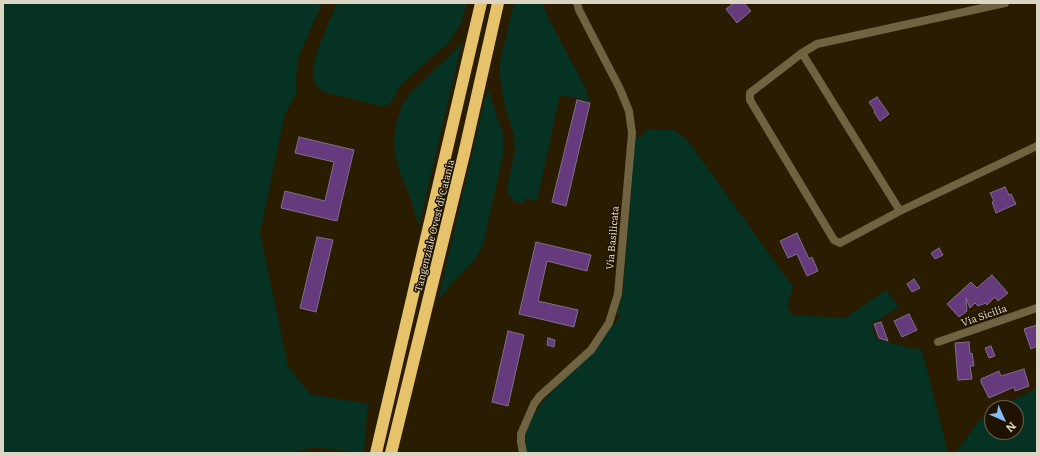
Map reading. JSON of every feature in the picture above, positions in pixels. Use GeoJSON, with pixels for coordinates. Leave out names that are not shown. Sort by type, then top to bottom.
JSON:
{"type":"FeatureCollection","features":[{"type":"Feature","properties":{"kind":"highway","name":"Tangenziale Ovest di Catania"},"geometry":{"type":"LineString","coordinates":[[376,453],[481,3]]}},
{"type":"Feature","properties":{"kind":"highway","name":"Tangenziale Ovest di Catania"},"geometry":{"type":"LineString","coordinates":[[391,453],[464,154],[498,3]]}},
{"type":"Feature","properties":{"kind":"street","name":"Via Basilicata"},"geometry":{"type":"LineString","coordinates":[[523,453],[521,434],[534,404],[540,396],[591,350],[609,323],[618,294],[632,132],[629,111],[620,89],[579,10],[577,3]]}},
{"type":"Feature","properties":{"kind":"street"},"geometry":{"type":"LineString","coordinates":[[1005,3],[817,44],[802,53],[750,93],[750,100],[834,240],[840,243],[900,211],[1037,146]]}},
{"type":"Feature","properties":{"kind":"street"},"geometry":{"type":"LineString","coordinates":[[802,53],[900,211]]}},
{"type":"Feature","properties":{"kind":"street","name":"Via Sicilia"},"geometry":{"type":"LineString","coordinates":[[938,342],[1037,308]]}},
{"type":"Feature","properties":{"kind":"green space"},"geometry":{"type":"Polygon","coordinates":[[[3,3],[322,3],[298,58],[296,80],[297,92],[285,114],[260,233],[288,366],[310,394],[369,404],[366,420],[364,453],[314,447],[291,453],[3,453],[3,3]]]}},
{"type":"Feature","properties":{"kind":"green space"},"geometry":{"type":"Polygon","coordinates":[[[337,3],[467,3],[460,25],[446,47],[444,46],[399,87],[393,100],[388,105],[381,106],[327,93],[322,91],[316,85],[313,77],[313,67],[318,48],[337,3]]]}},
{"type":"Feature","properties":{"kind":"green space"},"geometry":{"type":"Polygon","coordinates":[[[514,3],[542,3],[585,87],[590,101],[560,95],[537,201],[525,198],[524,204],[512,200],[508,194],[507,187],[515,151],[514,134],[505,107],[500,78],[500,62],[514,3]]]}},
{"type":"Feature","properties":{"kind":"green space"},"geometry":{"type":"Polygon","coordinates":[[[462,42],[419,226],[411,199],[398,167],[395,154],[394,140],[396,125],[402,105],[411,92],[462,42]]]}},
{"type":"Feature","properties":{"kind":"green space"},"geometry":{"type":"Polygon","coordinates":[[[489,89],[503,134],[503,155],[483,245],[473,262],[452,283],[438,301],[484,101],[489,89]]]}},
{"type":"Feature","properties":{"kind":"green space"},"geometry":{"type":"Polygon","coordinates":[[[645,130],[674,130],[688,141],[793,287],[787,306],[792,315],[845,318],[886,290],[899,307],[871,324],[877,339],[913,349],[919,348],[923,354],[948,453],[526,453],[526,432],[532,418],[541,404],[620,317],[617,313],[623,292],[635,136],[642,137],[645,130]]]}},
{"type":"Feature","properties":{"kind":"green space"},"geometry":{"type":"Polygon","coordinates":[[[1037,388],[1037,453],[956,453],[979,420],[984,417],[984,440],[1024,440],[1024,400],[1014,400],[1037,388]]]}},
{"type":"Feature","properties":{"kind":"building"},"geometry":{"type":"Polygon","coordinates":[[[734,3],[744,3],[751,11],[737,23],[726,9],[734,3]]]}},
{"type":"Feature","properties":{"kind":"building"},"geometry":{"type":"Polygon","coordinates":[[[877,97],[889,114],[880,121],[869,102],[877,97]]]}},
{"type":"Feature","properties":{"kind":"building"},"geometry":{"type":"Polygon","coordinates":[[[577,100],[590,103],[566,206],[552,202],[577,100]]]}},
{"type":"Feature","properties":{"kind":"building"},"geometry":{"type":"Polygon","coordinates":[[[299,137],[354,150],[337,221],[281,208],[285,191],[325,201],[334,162],[295,153],[299,137]]]}},
{"type":"Feature","properties":{"kind":"building"},"geometry":{"type":"Polygon","coordinates":[[[1005,187],[1009,195],[1011,194],[1016,204],[996,213],[992,202],[994,201],[990,193],[1005,187]]]}},
{"type":"Feature","properties":{"kind":"building"},"geometry":{"type":"Polygon","coordinates":[[[797,233],[809,259],[812,257],[818,271],[807,276],[797,254],[788,258],[780,241],[797,233]]]}},
{"type":"Feature","properties":{"kind":"building"},"geometry":{"type":"Polygon","coordinates":[[[317,237],[333,240],[316,312],[300,308],[317,237]]]}},
{"type":"Feature","properties":{"kind":"building"},"geometry":{"type":"Polygon","coordinates":[[[536,242],[591,255],[587,271],[547,261],[538,301],[578,310],[574,327],[519,314],[536,242]]]}},
{"type":"Feature","properties":{"kind":"building"},"geometry":{"type":"Polygon","coordinates":[[[939,248],[943,255],[935,259],[931,253],[939,248]]]}},
{"type":"Feature","properties":{"kind":"building"},"geometry":{"type":"Polygon","coordinates":[[[992,275],[1008,293],[998,301],[995,297],[987,305],[986,303],[978,306],[975,303],[970,308],[966,298],[967,311],[959,317],[947,304],[971,282],[977,288],[992,275]]]}},
{"type":"Feature","properties":{"kind":"building"},"geometry":{"type":"Polygon","coordinates":[[[914,279],[920,288],[912,292],[907,284],[914,279]]]}},
{"type":"Feature","properties":{"kind":"building"},"geometry":{"type":"Polygon","coordinates":[[[909,314],[917,330],[902,337],[894,321],[909,314]]]}},
{"type":"Feature","properties":{"kind":"building"},"geometry":{"type":"Polygon","coordinates":[[[881,322],[888,341],[879,338],[874,324],[881,322]]]}},
{"type":"Feature","properties":{"kind":"building"},"geometry":{"type":"Polygon","coordinates":[[[1037,325],[1037,346],[1031,349],[1024,329],[1037,325]]]}},
{"type":"Feature","properties":{"kind":"building"},"geometry":{"type":"Polygon","coordinates":[[[508,331],[524,335],[508,406],[492,402],[508,331]]]}},
{"type":"Feature","properties":{"kind":"building"},"geometry":{"type":"Polygon","coordinates":[[[548,338],[555,340],[554,347],[547,345],[548,338]]]}},
{"type":"Feature","properties":{"kind":"building"},"geometry":{"type":"Polygon","coordinates":[[[969,342],[970,354],[972,353],[974,366],[970,366],[972,379],[958,380],[955,343],[969,342]]]}},
{"type":"Feature","properties":{"kind":"building"},"geometry":{"type":"Polygon","coordinates":[[[991,346],[995,356],[989,358],[985,348],[991,346]]]}},
{"type":"Feature","properties":{"kind":"building"},"geometry":{"type":"Polygon","coordinates":[[[1024,369],[1029,386],[1015,391],[1014,387],[989,398],[981,379],[999,371],[1001,376],[1024,369]]]}}]}
